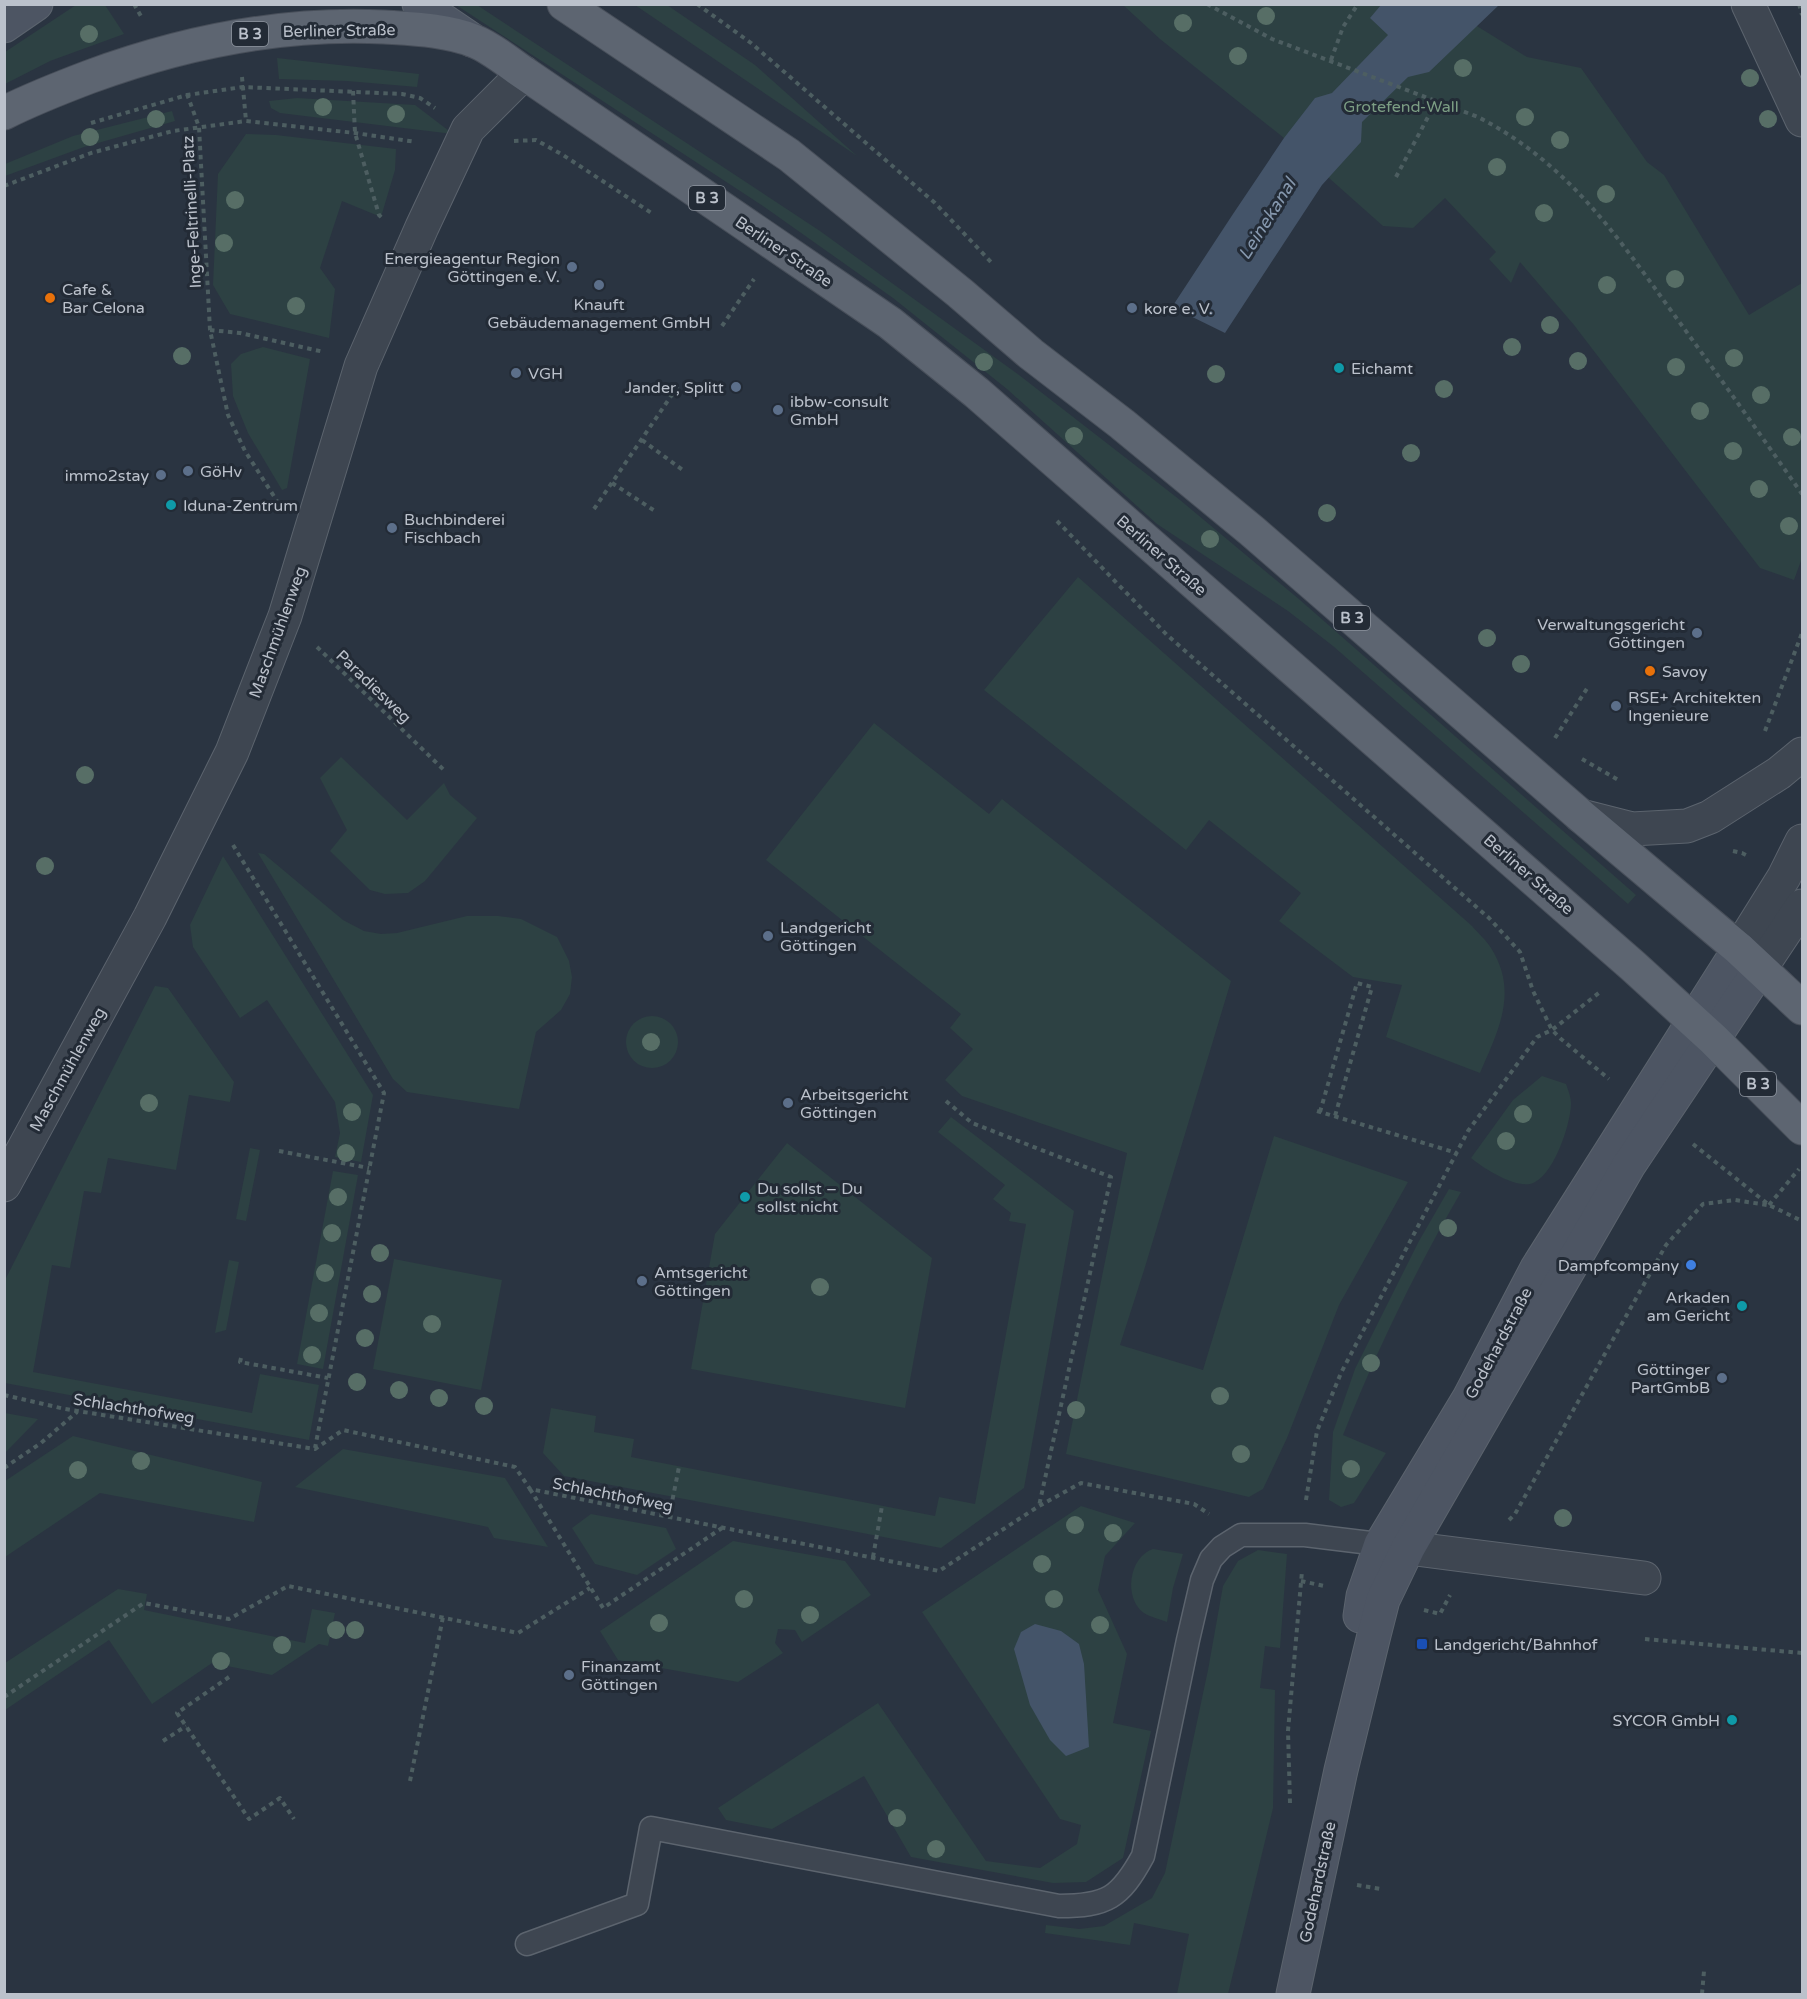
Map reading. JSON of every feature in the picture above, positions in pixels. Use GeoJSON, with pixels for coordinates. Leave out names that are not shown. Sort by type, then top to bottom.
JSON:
{"type":"FeatureCollection","features":[{"type":"Feature","properties":{"kind":"main road","name":"B 3"},"geometry":{"type":"LineString","coordinates":[[572,10],[789,155],[960,293],[1031,354],[1122,424],[1231,513],[1803,1008]]}},
{"type":"Feature","properties":{"kind":"main road","name":"Berliner Straße"},"geometry":{"type":"LineString","coordinates":[[18,106],[163,52],[216,39],[303,28],[357,26],[422,30],[475,41],[890,323],[977,393],[1460,813],[1703,1030],[1803,1128]]}},
{"type":"Feature","properties":{"kind":"street"},"geometry":{"type":"LineString","coordinates":[[4,26],[36,4]]}},
{"type":"Feature","properties":{"kind":"street","name":"Berliner Straße"},"geometry":{"type":"LineString","coordinates":[[419,4],[475,41]]}},
{"type":"Feature","properties":{"kind":"street"},"geometry":{"type":"LineString","coordinates":[[1748,4],[1803,120]]}},
{"type":"Feature","properties":{"kind":"street","name":"Maschmühlenweg"},"geometry":{"type":"LineString","coordinates":[[4,1185],[150,917],[232,752],[285,616],[361,366],[468,129],[524,73]]}},
{"type":"Feature","properties":{"kind":"street"},"geometry":{"type":"LineString","coordinates":[[1581,816],[1632,829],[1687,826],[1710,817],[1779,773],[1803,754]]}},
{"type":"Feature","properties":{"kind":"street"},"geometry":{"type":"LineString","coordinates":[[1749,959],[1784,877],[1803,841]]}},
{"type":"Feature","properties":{"kind":"street"},"geometry":{"type":"LineString","coordinates":[[1749,959],[1803,906]]}},
{"type":"Feature","properties":{"kind":"street","name":"Godehardstraße"},"geometry":{"type":"LineString","coordinates":[[1293,1995],[1341,1770],[1395,1546],[1537,1268],[1703,1030],[1749,959]]}},
{"type":"Feature","properties":{"kind":"street"},"geometry":{"type":"LineString","coordinates":[[1395,1546],[1644,1578]]}},
{"type":"Feature","properties":{"kind":"lane"},"geometry":{"type":"LineString","coordinates":[[527,1944],[637,1904],[651,1828],[1059,1906],[1083,1906],[1101,1902],[1119,1892],[1130,1879],[1143,1856],[1202,1580],[1211,1559],[1222,1547],[1241,1535],[1305,1535],[1395,1546]]}},
{"type":"Feature","properties":{"kind":"path"},"geometry":{"type":"LineString","coordinates":[[1208,4],[1272,39],[1478,117],[1503,130],[1534,151],[1589,203],[1613,231],[1803,494]]}},
{"type":"Feature","properties":{"kind":"path"},"geometry":{"type":"LineString","coordinates":[[1331,60],[1343,27],[1358,4]]}},
{"type":"Feature","properties":{"kind":"path"},"geometry":{"type":"LineString","coordinates":[[1799,4],[1803,15]]}},
{"type":"Feature","properties":{"kind":"path"},"geometry":{"type":"LineString","coordinates":[[80,127],[188,95],[243,87],[402,94],[420,98],[468,129],[492,141],[536,141],[563,155],[659,217]]}},
{"type":"Feature","properties":{"kind":"path"},"geometry":{"type":"LineString","coordinates":[[243,87],[246,121]]}},
{"type":"Feature","properties":{"kind":"path"},"geometry":{"type":"LineString","coordinates":[[352,92],[355,133],[379,215],[411,251]]}},
{"type":"Feature","properties":{"kind":"path","name":"Inge-Feltrinelli-Platz"},"geometry":{"type":"LineString","coordinates":[[188,95],[199,128],[210,330],[228,415],[245,451],[281,507],[312,529]]}},
{"type":"Feature","properties":{"kind":"path"},"geometry":{"type":"LineString","coordinates":[[1396,177],[1436,102]]}},
{"type":"Feature","properties":{"kind":"path"},"geometry":{"type":"LineString","coordinates":[[4,186],[91,153],[173,131],[246,121],[355,133],[444,147],[468,129]]}},
{"type":"Feature","properties":{"kind":"path"},"geometry":{"type":"LineString","coordinates":[[722,326],[756,276]]}},
{"type":"Feature","properties":{"kind":"path"},"geometry":{"type":"LineString","coordinates":[[210,330],[240,333],[325,352],[361,366]]}},
{"type":"Feature","properties":{"kind":"path"},"geometry":{"type":"LineString","coordinates":[[594,508],[680,383]]}},
{"type":"Feature","properties":{"kind":"path"},"geometry":{"type":"LineString","coordinates":[[642,440],[684,471]]}},
{"type":"Feature","properties":{"kind":"path"},"geometry":{"type":"LineString","coordinates":[[612,483],[655,512]]}},
{"type":"Feature","properties":{"kind":"path"},"geometry":{"type":"LineString","coordinates":[[1053,517],[1167,635],[1489,918],[1520,952],[1533,991],[1552,1030],[1537,1037],[1468,1131],[1341,1373],[1317,1431],[1306,1500],[1288,1731],[1290,1809]]}},
{"type":"Feature","properties":{"kind":"path","name":"Paradiesweg"},"geometry":{"type":"LineString","coordinates":[[285,616],[446,772]]}},
{"type":"Feature","properties":{"kind":"path"},"geometry":{"type":"LineString","coordinates":[[1763,735],[1803,633]]}},
{"type":"Feature","properties":{"kind":"path"},"geometry":{"type":"LineString","coordinates":[[1553,742],[1588,687]]}},
{"type":"Feature","properties":{"kind":"path"},"geometry":{"type":"LineString","coordinates":[[199,818],[226,834],[384,1093],[315,1449]]}},
{"type":"Feature","properties":{"kind":"path"},"geometry":{"type":"LineString","coordinates":[[1335,1116],[1372,987],[1357,983],[1318,1112],[1457,1153]]}},
{"type":"Feature","properties":{"kind":"path"},"geometry":{"type":"LineString","coordinates":[[946,1101],[972,1123],[1111,1177],[1039,1506]]}},
{"type":"Feature","properties":{"kind":"path"},"geometry":{"type":"LineString","coordinates":[[279,1151],[369,1168]]}},
{"type":"Feature","properties":{"kind":"path"},"geometry":{"type":"LineString","coordinates":[[1769,1205],[1803,1165]]}},
{"type":"Feature","properties":{"kind":"path"},"geometry":{"type":"LineString","coordinates":[[1470,1556],[1515,1514],[1666,1245],[1702,1204],[1735,1200],[1769,1205],[1803,1221]]}},
{"type":"Feature","properties":{"kind":"path"},"geometry":{"type":"LineString","coordinates":[[241,1358],[240,1362],[328,1378]]}},
{"type":"Feature","properties":{"kind":"path","name":"Schlachthofweg"},"geometry":{"type":"LineString","coordinates":[[4,1395],[78,1412],[315,1449],[343,1430],[515,1467],[530,1489],[939,1570],[1039,1506],[1081,1483],[1194,1504],[1241,1535]]}},
{"type":"Feature","properties":{"kind":"path"},"geometry":{"type":"LineString","coordinates":[[4,1468],[41,1443],[78,1412]]}},
{"type":"Feature","properties":{"kind":"path"},"geometry":{"type":"LineString","coordinates":[[669,1517],[679,1467]]}},
{"type":"Feature","properties":{"kind":"path"},"geometry":{"type":"LineString","coordinates":[[530,1489],[603,1608],[723,1528]]}},
{"type":"Feature","properties":{"kind":"path"},"geometry":{"type":"LineString","coordinates":[[873,1557],[882,1506]]}},
{"type":"Feature","properties":{"kind":"path"},"geometry":{"type":"LineString","coordinates":[[4,1697],[144,1603],[229,1619],[288,1586],[518,1633],[590,1588]]}},
{"type":"Feature","properties":{"kind":"path"},"geometry":{"type":"LineString","coordinates":[[410,1781],[443,1617]]}},
{"type":"Feature","properties":{"kind":"path"},"geometry":{"type":"LineString","coordinates":[[1645,1639],[1803,1653]]}},
{"type":"Feature","properties":{"kind":"path"},"geometry":{"type":"LineString","coordinates":[[229,1677],[177,1713],[249,1819],[280,1798],[294,1819]]}},
{"type":"Feature","properties":{"kind":"path"},"geometry":{"type":"LineString","coordinates":[[163,1741],[186,1726]]}},
{"type":"Feature","properties":{"kind":"path"},"geometry":{"type":"LineString","coordinates":[[1702,1995],[1704,1971]]}},
{"type":"Feature","properties":{"kind":"green space"},"geometry":{"type":"Polygon","coordinates":[[[76,5],[105,5],[124,34],[50,61],[5,84],[5,52],[76,5]]]}},
{"type":"Feature","properties":{"kind":"green space"},"geometry":{"type":"Polygon","coordinates":[[[456,5],[477,5],[820,231],[1019,375],[1180,500],[1300,600],[1636,895],[1628,904],[1333,646],[1288,611],[1157,524],[1007,389],[893,298],[763,206],[456,5]]]}},
{"type":"Feature","properties":{"kind":"green space"},"geometry":{"type":"Polygon","coordinates":[[[635,5],[667,5],[755,65],[857,156],[635,5]]]}},
{"type":"Feature","properties":{"kind":"green space","name":"Grotefend-Wall"},"geometry":{"type":"Polygon","coordinates":[[[1123,5],[1443,5],[1527,57],[1581,68],[1647,162],[1664,175],[1749,315],[1802,283],[1802,558],[1794,580],[1760,568],[1574,325],[1520,262],[1511,283],[1489,259],[1496,252],[1445,198],[1413,228],[1383,226],[1284,138],[1160,39],[1123,5]]]}},
{"type":"Feature","properties":{"kind":"green space"},"geometry":{"type":"Polygon","coordinates":[[[277,58],[419,74],[417,87],[347,81],[279,79],[277,58]]]}},
{"type":"Feature","properties":{"kind":"green space"},"geometry":{"type":"Polygon","coordinates":[[[297,98],[415,105],[453,134],[280,113],[271,108],[269,101],[297,98]]]}},
{"type":"Feature","properties":{"kind":"green space"},"geometry":{"type":"Polygon","coordinates":[[[172,111],[175,121],[84,147],[5,176],[5,164],[73,136],[172,111]]]}},
{"type":"Feature","properties":{"kind":"green space"},"geometry":{"type":"Polygon","coordinates":[[[246,134],[276,135],[396,149],[395,170],[381,217],[342,201],[320,268],[335,289],[329,338],[230,314],[213,285],[218,174],[246,134]]]}},
{"type":"Feature","properties":{"kind":"green space"},"geometry":{"type":"Polygon","coordinates":[[[263,347],[310,359],[287,488],[282,490],[248,433],[233,396],[231,364],[241,354],[263,347]]]}},
{"type":"Feature","properties":{"kind":"green space"},"geometry":{"type":"Polygon","coordinates":[[[1078,577],[1472,926],[1487,942],[1499,964],[1504,980],[1505,996],[1499,1027],[1480,1073],[1386,1037],[1402,985],[1353,977],[1279,921],[1301,893],[1209,820],[1186,850],[984,690],[1078,577]]]}},
{"type":"Feature","properties":{"kind":"green space"},"geometry":{"type":"Polygon","coordinates":[[[874,723],[989,814],[1002,799],[1231,981],[1120,1345],[1203,1370],[1274,1136],[1408,1182],[1339,1305],[1287,1438],[1263,1489],[1249,1497],[1066,1454],[1127,1153],[962,1096],[945,1080],[973,1049],[950,1028],[961,1014],[766,860],[874,723]]]}},
{"type":"Feature","properties":{"kind":"green space"},"geometry":{"type":"Polygon","coordinates":[[[341,757],[407,820],[444,783],[450,795],[477,818],[425,881],[408,893],[385,894],[370,890],[330,851],[347,830],[320,778],[341,757]]]}},
{"type":"Feature","properties":{"kind":"green space"},"geometry":{"type":"Polygon","coordinates":[[[258,853],[264,854],[343,920],[364,931],[381,934],[397,933],[467,916],[498,916],[521,919],[557,937],[569,961],[572,977],[570,994],[561,1010],[536,1032],[519,1109],[407,1092],[393,1079],[258,853]]]}},
{"type":"Feature","properties":{"kind":"green space"},"geometry":{"type":"Polygon","coordinates":[[[223,856],[373,1095],[361,1162],[335,1157],[340,1133],[335,1102],[267,1000],[240,1018],[193,947],[190,925],[223,856]]]}},
{"type":"Feature","properties":{"kind":"green space"},"geometry":{"type":"Polygon","coordinates":[[[155,986],[168,988],[234,1082],[230,1102],[189,1095],[176,1170],[108,1158],[101,1193],[84,1191],[70,1268],[52,1265],[33,1372],[252,1413],[260,1374],[319,1385],[309,1440],[5,1383],[5,1280],[155,986]]]}},
{"type":"Feature","properties":{"kind":"green space"},"geometry":{"type":"Polygon","coordinates":[[[647,1016],[657,1016],[671,1023],[678,1042],[671,1061],[657,1068],[647,1068],[637,1064],[630,1057],[626,1047],[626,1037],[630,1027],[637,1020],[647,1016]]]}},
{"type":"Feature","properties":{"kind":"green space"},"geometry":{"type":"Polygon","coordinates":[[[1542,1076],[1566,1084],[1571,1103],[1568,1124],[1559,1150],[1546,1172],[1530,1184],[1515,1183],[1490,1171],[1471,1158],[1513,1100],[1542,1076]]]}},
{"type":"Feature","properties":{"kind":"green space"},"geometry":{"type":"Polygon","coordinates":[[[951,1117],[1074,1211],[1024,1488],[941,1548],[564,1476],[543,1453],[551,1408],[596,1416],[594,1432],[634,1439],[631,1457],[935,1516],[939,1497],[975,1504],[1026,1224],[1009,1221],[1011,1213],[993,1199],[1005,1185],[938,1132],[951,1117]]]}},
{"type":"Feature","properties":{"kind":"green space"},"geometry":{"type":"Polygon","coordinates":[[[787,1143],[932,1258],[905,1408],[691,1369],[715,1234],[787,1143]]]}},
{"type":"Feature","properties":{"kind":"green space"},"geometry":{"type":"Polygon","coordinates":[[[250,1148],[260,1150],[246,1221],[236,1219],[250,1148]]]}},
{"type":"Feature","properties":{"kind":"green space"},"geometry":{"type":"Polygon","coordinates":[[[333,1171],[358,1175],[323,1369],[297,1364],[333,1171]]]}},
{"type":"Feature","properties":{"kind":"green space"},"geometry":{"type":"Polygon","coordinates":[[[1449,1189],[1461,1192],[1398,1311],[1343,1435],[1386,1453],[1354,1503],[1341,1507],[1329,1500],[1333,1432],[1355,1369],[1419,1241],[1449,1189]]]}},
{"type":"Feature","properties":{"kind":"green space"},"geometry":{"type":"Polygon","coordinates":[[[394,1259],[502,1280],[481,1390],[373,1369],[394,1259]]]}},
{"type":"Feature","properties":{"kind":"green space"},"geometry":{"type":"Polygon","coordinates":[[[229,1260],[239,1262],[226,1330],[215,1333],[229,1260]]]}},
{"type":"Feature","properties":{"kind":"green space"},"geometry":{"type":"Polygon","coordinates":[[[4,1413],[38,1419],[5,1453],[4,1413]]]}},
{"type":"Feature","properties":{"kind":"green space"},"geometry":{"type":"Polygon","coordinates":[[[73,1436],[262,1482],[254,1522],[100,1493],[5,1557],[5,1481],[73,1436]]]}},
{"type":"Feature","properties":{"kind":"green space"},"geometry":{"type":"Polygon","coordinates":[[[343,1449],[505,1478],[548,1547],[494,1538],[488,1527],[295,1487],[343,1449]]]}},
{"type":"Feature","properties":{"kind":"green space"},"geometry":{"type":"Polygon","coordinates":[[[1081,1506],[1135,1523],[1105,1556],[1098,1590],[1127,1654],[1113,1723],[1151,1731],[1123,1858],[1086,1882],[1053,1883],[911,1857],[864,1776],[772,1829],[726,1820],[718,1808],[878,1703],[986,1861],[1040,1868],[1077,1844],[1081,1825],[1060,1819],[922,1612],[1081,1506]]]}},
{"type":"Feature","properties":{"kind":"green space"},"geometry":{"type":"Polygon","coordinates":[[[591,1514],[666,1528],[676,1549],[637,1575],[595,1564],[572,1528],[591,1514]]]}},
{"type":"Feature","properties":{"kind":"green space"},"geometry":{"type":"Polygon","coordinates":[[[733,1541],[845,1561],[871,1595],[802,1642],[795,1630],[778,1629],[775,1643],[783,1653],[738,1682],[618,1660],[600,1631],[733,1541]]]}},
{"type":"Feature","properties":{"kind":"green space"},"geometry":{"type":"Polygon","coordinates":[[[1153,1549],[1183,1554],[1173,1588],[1167,1622],[1144,1613],[1137,1606],[1131,1588],[1134,1569],[1139,1560],[1153,1549]]]}},
{"type":"Feature","properties":{"kind":"green space"},"geometry":{"type":"Polygon","coordinates":[[[1258,1550],[1287,1554],[1280,1648],[1265,1646],[1260,1688],[1275,1690],[1273,1808],[1228,1994],[1177,1994],[1189,1934],[1134,1923],[1130,1945],[1045,1933],[1046,1925],[1079,1929],[1104,1926],[1152,1898],[1165,1873],[1208,1670],[1223,1586],[1238,1561],[1258,1550]]]}},
{"type":"Feature","properties":{"kind":"green space"},"geometry":{"type":"Polygon","coordinates":[[[118,1589],[147,1594],[144,1610],[305,1643],[312,1609],[335,1613],[328,1646],[319,1644],[272,1675],[212,1663],[152,1704],[109,1640],[5,1710],[5,1663],[118,1589]]]}},
{"type":"Feature","properties":{"kind":"water","name":"Leinekanal"},"geometry":{"type":"Polygon","coordinates":[[[1381,5],[1499,5],[1429,72],[1408,77],[1362,122],[1361,142],[1322,185],[1225,333],[1172,307],[1284,138],[1315,98],[1332,93],[1388,35],[1370,18],[1381,5]]]}},
{"type":"Feature","properties":{"kind":"water"},"geometry":{"type":"Polygon","coordinates":[[[1035,1624],[1061,1631],[1079,1644],[1084,1664],[1089,1747],[1066,1756],[1050,1740],[1030,1705],[1014,1649],[1021,1632],[1035,1624]]]}},
{"type":"Feature","properties":{"kind":"place","name":"Energieagentur Region Göttingen e. V."},"geometry":{"type":"Point","coordinates":[572,267]}},
{"type":"Feature","properties":{"kind":"place","name":"Knauft Gebäudemanagement GmbH"},"geometry":{"type":"Point","coordinates":[599,285]}},
{"type":"Feature","properties":{"kind":"place","name":"Cafe & Bar Celona"},"geometry":{"type":"Point","coordinates":[50,298]}},
{"type":"Feature","properties":{"kind":"place","name":"kore e. V."},"geometry":{"type":"Point","coordinates":[1132,308]}},
{"type":"Feature","properties":{"kind":"place","name":"Eichamt"},"geometry":{"type":"Point","coordinates":[1339,368]}},
{"type":"Feature","properties":{"kind":"place","name":"VGH"},"geometry":{"type":"Point","coordinates":[516,373]}},
{"type":"Feature","properties":{"kind":"place","name":"Jander, Splitt"},"geometry":{"type":"Point","coordinates":[736,387]}},
{"type":"Feature","properties":{"kind":"place","name":"ibbw-consult GmbH"},"geometry":{"type":"Point","coordinates":[778,410]}},
{"type":"Feature","properties":{"kind":"place","name":"GöHv"},"geometry":{"type":"Point","coordinates":[188,471]}},
{"type":"Feature","properties":{"kind":"place","name":"immo2stay"},"geometry":{"type":"Point","coordinates":[161,475]}},
{"type":"Feature","properties":{"kind":"place","name":"Iduna-Zentrum"},"geometry":{"type":"Point","coordinates":[171,505]}},
{"type":"Feature","properties":{"kind":"place","name":"Buchbinderei Fischbach"},"geometry":{"type":"Point","coordinates":[392,528]}},
{"type":"Feature","properties":{"kind":"place","name":"Verwaltungsgericht Göttingen"},"geometry":{"type":"Point","coordinates":[1697,633]}},
{"type":"Feature","properties":{"kind":"place","name":"Savoy"},"geometry":{"type":"Point","coordinates":[1650,671]}},
{"type":"Feature","properties":{"kind":"place","name":"RSE+ Architekten Ingenieure"},"geometry":{"type":"Point","coordinates":[1616,706]}},
{"type":"Feature","properties":{"kind":"place","name":"Landgericht Göttingen"},"geometry":{"type":"Point","coordinates":[768,936]}},
{"type":"Feature","properties":{"kind":"place","name":"Arbeitsgericht Göttingen"},"geometry":{"type":"Point","coordinates":[788,1103]}},
{"type":"Feature","properties":{"kind":"place","name":"Du sollst – Du sollst nicht"},"geometry":{"type":"Point","coordinates":[745,1197]}},
{"type":"Feature","properties":{"kind":"place","name":"Dampfcompany"},"geometry":{"type":"Point","coordinates":[1691,1265]}},
{"type":"Feature","properties":{"kind":"place","name":"Amtsgericht Göttingen"},"geometry":{"type":"Point","coordinates":[642,1281]}},
{"type":"Feature","properties":{"kind":"place","name":"Arkaden am Gericht"},"geometry":{"type":"Point","coordinates":[1742,1306]}},
{"type":"Feature","properties":{"kind":"place","name":"Göttinger PartGmbB"},"geometry":{"type":"Point","coordinates":[1722,1378]}},
{"type":"Feature","properties":{"kind":"place","name":"Landgericht/Bahnhof"},"geometry":{"type":"Point","coordinates":[1422,1644]}},
{"type":"Feature","properties":{"kind":"place","name":"Finanzamt Göttingen"},"geometry":{"type":"Point","coordinates":[569,1675]}},
{"type":"Feature","properties":{"kind":"place","name":"SYCOR GmbH"},"geometry":{"type":"Point","coordinates":[1732,1720]}}]}
